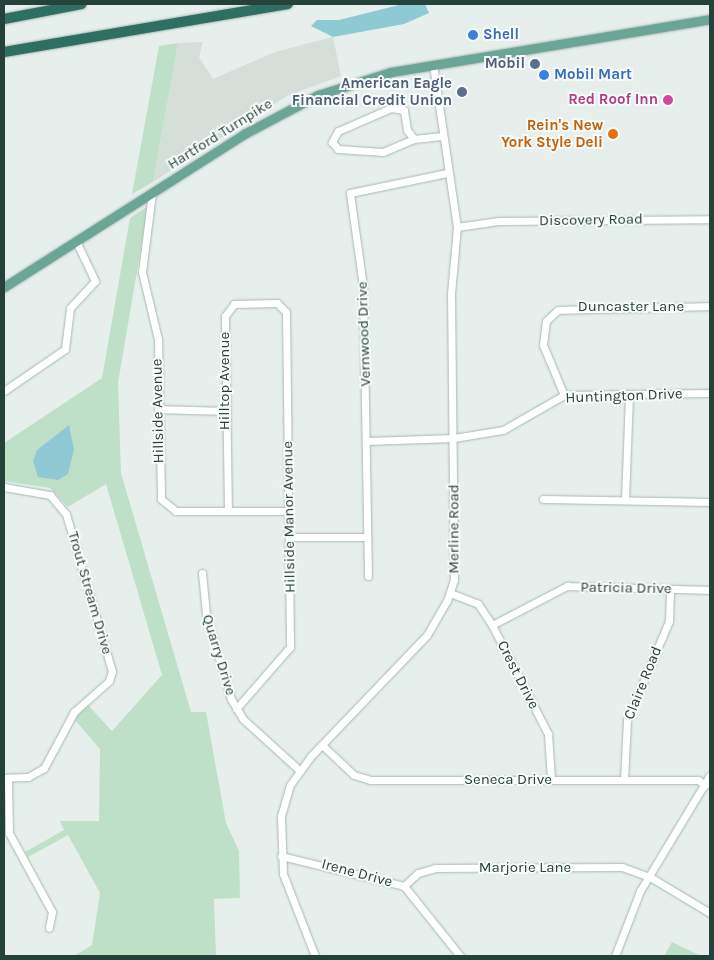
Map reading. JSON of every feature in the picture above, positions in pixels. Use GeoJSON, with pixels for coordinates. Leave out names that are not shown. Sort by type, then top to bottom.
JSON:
{"type":"FeatureCollection","features":[{"type":"Feature","properties":{"kind":"highway"},"geometry":{"type":"LineString","coordinates":[[4,19],[82,4]]}},
{"type":"Feature","properties":{"kind":"highway"},"geometry":{"type":"LineString","coordinates":[[4,52],[288,4]]}},
{"type":"Feature","properties":{"kind":"main road","name":"Hartford Turnpike"},"geometry":{"type":"LineString","coordinates":[[4,288],[291,106],[359,80],[433,65],[710,19]]}},
{"type":"Feature","properties":{"kind":"street","name":"Merline Road"},"geometry":{"type":"LineString","coordinates":[[315,956],[283,874],[281,856],[284,802],[299,770],[427,635],[450,593],[454,438],[451,294],[457,227],[447,173],[433,65]]}},
{"type":"Feature","properties":{"kind":"street"},"geometry":{"type":"LineString","coordinates":[[414,139],[407,130],[404,110],[391,108],[338,131],[332,142],[338,150],[383,152],[414,139],[442,136]]}},
{"type":"Feature","properties":{"kind":"street","name":"Vernwood Drive"},"geometry":{"type":"LineString","coordinates":[[368,576],[363,286],[350,193],[447,173]]}},
{"type":"Feature","properties":{"kind":"street","name":"Hillside Avenue"},"geometry":{"type":"LineString","coordinates":[[152,193],[142,272],[158,339],[161,499],[176,510],[289,510]]}},
{"type":"Feature","properties":{"kind":"street","name":"Discovery Road"},"geometry":{"type":"LineString","coordinates":[[457,227],[522,220],[710,219]]}},
{"type":"Feature","properties":{"kind":"street"},"geometry":{"type":"LineString","coordinates":[[4,391],[65,349],[70,308],[95,281],[76,241]]}},
{"type":"Feature","properties":{"kind":"street","name":"Hilltop Avenue"},"geometry":{"type":"LineString","coordinates":[[228,511],[224,411],[228,308],[234,304],[284,305]]}},
{"type":"Feature","properties":{"kind":"street","name":"Hillside Manor Avenue"},"geometry":{"type":"LineString","coordinates":[[236,709],[288,652],[289,510],[284,305]]}},
{"type":"Feature","properties":{"kind":"street","name":"Duncaster Lane"},"geometry":{"type":"LineString","coordinates":[[564,395],[543,345],[546,321],[558,310],[710,306]]}},
{"type":"Feature","properties":{"kind":"street","name":"Huntington Drive"},"geometry":{"type":"LineString","coordinates":[[367,441],[454,438],[503,430],[564,395],[710,393]]}},
{"type":"Feature","properties":{"kind":"street"},"geometry":{"type":"LineString","coordinates":[[625,500],[629,395]]}},
{"type":"Feature","properties":{"kind":"street"},"geometry":{"type":"LineString","coordinates":[[158,409],[224,411]]}},
{"type":"Feature","properties":{"kind":"street","name":"Trout Stream Drive"},"geometry":{"type":"LineString","coordinates":[[4,487],[50,494],[66,514],[112,671],[109,681],[74,712],[44,768],[28,777],[6,778]]}},
{"type":"Feature","properties":{"kind":"street"},"geometry":{"type":"LineString","coordinates":[[543,499],[710,502]]}},
{"type":"Feature","properties":{"kind":"street"},"geometry":{"type":"LineString","coordinates":[[289,537],[367,537]]}},
{"type":"Feature","properties":{"kind":"street","name":"Quarry Drive"},"geometry":{"type":"LineString","coordinates":[[202,573],[206,614],[236,709],[299,770]]}},
{"type":"Feature","properties":{"kind":"street","name":"Patricia Drive"},"geometry":{"type":"LineString","coordinates":[[492,625],[567,586],[710,590]]}},
{"type":"Feature","properties":{"kind":"street","name":"Claire Road"},"geometry":{"type":"LineString","coordinates":[[624,780],[627,720],[669,621],[670,589]]}},
{"type":"Feature","properties":{"kind":"street","name":"Crest Drive"},"geometry":{"type":"LineString","coordinates":[[450,593],[478,604],[492,625],[548,734],[551,779]]}},
{"type":"Feature","properties":{"kind":"street","name":"Seneca Drive"},"geometry":{"type":"LineString","coordinates":[[323,746],[363,779],[698,780],[704,785]]}},
{"type":"Feature","properties":{"kind":"street"},"geometry":{"type":"LineString","coordinates":[[615,956],[650,877],[710,775]]}},
{"type":"Feature","properties":{"kind":"street"},"geometry":{"type":"LineString","coordinates":[[6,778],[9,833],[52,912],[50,928]]}},
{"type":"Feature","properties":{"kind":"street","name":"Irene Drive"},"geometry":{"type":"LineString","coordinates":[[281,856],[404,886],[460,956]]}},
{"type":"Feature","properties":{"kind":"street","name":"Marjorie Lane"},"geometry":{"type":"LineString","coordinates":[[404,886],[418,873],[435,868],[622,867],[650,877],[710,913]]}},
{"type":"Feature","properties":{"kind":"shaded area"},"geometry":{"type":"Polygon","coordinates":[[[333,37],[341,76],[287,96],[153,182],[178,43],[203,42],[199,57],[213,79],[275,52],[333,37]]]}},
{"type":"Feature","properties":{"kind":"green space"},"geometry":{"type":"Polygon","coordinates":[[[178,43],[153,182],[132,194],[159,46],[178,43]]]}},
{"type":"Feature","properties":{"kind":"green space"},"geometry":{"type":"Polygon","coordinates":[[[148,206],[118,383],[121,473],[191,712],[206,712],[226,823],[239,851],[240,898],[214,899],[216,956],[74,956],[92,945],[100,893],[68,835],[28,857],[25,852],[64,830],[60,821],[99,821],[100,749],[75,720],[80,709],[86,703],[112,731],[162,675],[106,484],[68,507],[50,488],[4,481],[4,443],[102,378],[130,218],[148,206]]]}},
{"type":"Feature","properties":{"kind":"green space"},"geometry":{"type":"Polygon","coordinates":[[[672,942],[701,956],[664,956],[672,942]]]}},
{"type":"Feature","properties":{"kind":"water"},"geometry":{"type":"Polygon","coordinates":[[[403,4],[425,4],[429,13],[404,24],[333,37],[311,26],[317,20],[339,20],[403,4]]]}},
{"type":"Feature","properties":{"kind":"water"},"geometry":{"type":"Polygon","coordinates":[[[69,425],[74,450],[68,474],[58,480],[38,477],[33,461],[37,450],[69,425]]]}},
{"type":"Feature","properties":{"kind":"place","name":"Shell"},"geometry":{"type":"Point","coordinates":[473,35]}},
{"type":"Feature","properties":{"kind":"place","name":"Mobil"},"geometry":{"type":"Point","coordinates":[535,64]}},
{"type":"Feature","properties":{"kind":"place","name":"Mobil Mart"},"geometry":{"type":"Point","coordinates":[544,75]}},
{"type":"Feature","properties":{"kind":"place","name":"American Eagle Financial Credit Union"},"geometry":{"type":"Point","coordinates":[462,92]}},
{"type":"Feature","properties":{"kind":"place","name":"Red Roof Inn"},"geometry":{"type":"Point","coordinates":[668,100]}},
{"type":"Feature","properties":{"kind":"place","name":"Rein's New York Style Deli"},"geometry":{"type":"Point","coordinates":[613,134]}}]}
